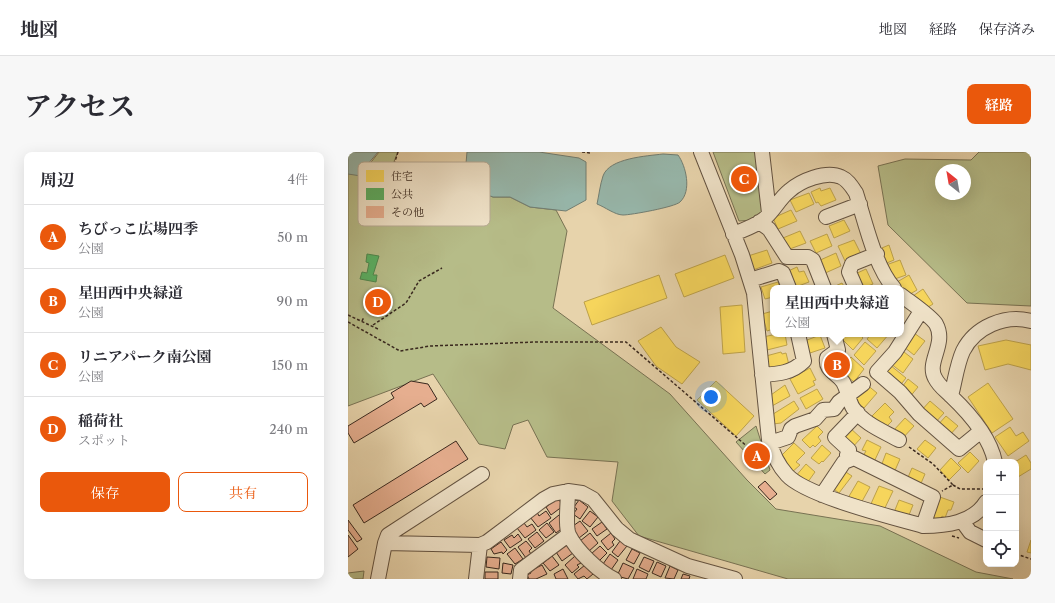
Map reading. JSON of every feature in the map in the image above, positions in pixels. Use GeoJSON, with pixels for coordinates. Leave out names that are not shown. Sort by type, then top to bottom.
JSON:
{"type":"FeatureCollection","features":[{"type":"Feature","properties":{"kind":"street"},"geometry":{"type":"LineString","coordinates":[[701,152],[750,280],[756,307],[770,443],[772,453],[787,475],[812,491],[822,495],[923,526],[941,526],[962,521],[983,506]]}},
{"type":"Feature","properties":{"kind":"street"},"geometry":{"type":"LineString","coordinates":[[762,152],[764,218],[769,229],[788,257]]}},
{"type":"Feature","properties":{"kind":"street"},"geometry":{"type":"LineString","coordinates":[[733,234],[764,218],[789,191],[816,177],[841,177],[850,184],[856,193],[877,254],[888,281],[891,285]]}},
{"type":"Feature","properties":{"kind":"street"},"geometry":{"type":"LineString","coordinates":[[826,217],[860,204]]}},
{"type":"Feature","properties":{"kind":"street"},"geometry":{"type":"LineString","coordinates":[[855,285],[849,272],[852,264],[877,254]]}},
{"type":"Feature","properties":{"kind":"street"},"geometry":{"type":"LineString","coordinates":[[781,272],[788,257]]}},
{"type":"Feature","properties":{"kind":"street"},"geometry":{"type":"LineString","coordinates":[[788,257],[808,257],[813,260],[823,285]]}},
{"type":"Feature","properties":{"kind":"street"},"geometry":{"type":"LineString","coordinates":[[750,280],[781,272]]}},
{"type":"Feature","properties":{"kind":"street"},"geometry":{"type":"LineString","coordinates":[[781,272],[786,278],[788,285]]}},
{"type":"Feature","properties":{"kind":"street"},"geometry":{"type":"LineString","coordinates":[[904,297],[936,323],[940,335],[939,346],[933,364],[934,376],[940,386],[968,414],[981,431],[988,443],[994,459]]}},
{"type":"Feature","properties":{"kind":"street"},"geometry":{"type":"LineString","coordinates":[[921,311],[895,352],[877,372],[900,392],[918,414],[959,449],[981,431]]}},
{"type":"Feature","properties":{"kind":"street"},"geometry":{"type":"LineString","coordinates":[[951,396],[959,361],[969,341],[985,328],[1006,319],[1022,318],[1031,321]]}},
{"type":"Feature","properties":{"kind":"street"},"geometry":{"type":"LineString","coordinates":[[799,337],[804,361]]}},
{"type":"Feature","properties":{"kind":"street"},"geometry":{"type":"LineString","coordinates":[[804,361],[809,363],[820,357],[827,358],[838,350],[835,337]]}},
{"type":"Feature","properties":{"kind":"street"},"geometry":{"type":"LineString","coordinates":[[827,358],[826,364],[829,369],[842,381],[853,408],[864,420],[899,440]]}},
{"type":"Feature","properties":{"kind":"street"},"geometry":{"type":"LineString","coordinates":[[762,375],[790,371],[804,361]]}},
{"type":"Feature","properties":{"kind":"street"},"geometry":{"type":"LineString","coordinates":[[770,443],[788,437],[791,429],[795,426],[815,419],[823,410],[834,409],[848,395],[863,384]]}},
{"type":"Feature","properties":{"kind":"street"},"geometry":{"type":"LineString","coordinates":[[849,459],[846,456],[849,450],[835,437],[858,413]]}},
{"type":"Feature","properties":{"kind":"street"},"geometry":{"type":"LineString","coordinates":[[822,495],[844,462],[854,458],[933,497],[923,526]]}},
{"type":"Feature","properties":{"kind":"street"},"geometry":{"type":"LineString","coordinates":[[378,579],[388,534],[482,474]]}},
{"type":"Feature","properties":{"kind":"street"},"geometry":{"type":"LineString","coordinates":[[385,543],[480,545],[487,542],[544,499],[553,494],[568,492],[582,493],[593,499],[617,529],[629,539],[688,566],[716,576],[735,579]]}},
{"type":"Feature","properties":{"kind":"street"},"geometry":{"type":"LineString","coordinates":[[568,492],[568,534],[586,557],[608,578]]}},
{"type":"Feature","properties":{"kind":"street"},"geometry":{"type":"LineString","coordinates":[[962,521],[970,532],[983,538]]}},
{"type":"Feature","properties":{"kind":"street"},"geometry":{"type":"LineString","coordinates":[[520,579],[521,570],[568,534]]}},
{"type":"Feature","properties":{"kind":"street"},"geometry":{"type":"LineString","coordinates":[[476,579],[480,545]]}},
{"type":"Feature","properties":{"kind":"path"},"geometry":{"type":"LineString","coordinates":[[395,162],[398,152]]}},
{"type":"Feature","properties":{"kind":"path"},"geometry":{"type":"LineString","coordinates":[[582,152],[590,154]]}},
{"type":"Feature","properties":{"kind":"path"},"geometry":{"type":"LineString","coordinates":[[373,325],[406,302],[419,281],[442,268]]}},
{"type":"Feature","properties":{"kind":"path"},"geometry":{"type":"LineString","coordinates":[[348,315],[373,325],[378,329]]}},
{"type":"Feature","properties":{"kind":"path"},"geometry":{"type":"LineString","coordinates":[[362,321],[364,317]]}},
{"type":"Feature","properties":{"kind":"path"},"geometry":{"type":"LineString","coordinates":[[348,322],[400,351],[430,346],[626,342],[764,462]]}},
{"type":"Feature","properties":{"kind":"path"},"geometry":{"type":"LineString","coordinates":[[899,440],[933,464],[953,485],[960,490],[983,489]]}},
{"type":"Feature","properties":{"kind":"path"},"geometry":{"type":"LineString","coordinates":[[933,497],[953,485]]}},
{"type":"Feature","properties":{"kind":"path"},"geometry":{"type":"LineString","coordinates":[[949,535],[964,540]]}},
{"type":"Feature","properties":{"kind":"path"},"geometry":{"type":"LineString","coordinates":[[1019,555],[1031,559]]}},
{"type":"Feature","properties":{"kind":"green space"},"geometry":{"type":"Polygon","coordinates":[[[379,152],[398,152],[394,162],[371,162],[379,152]]]}},
{"type":"Feature","properties":{"kind":"green space"},"geometry":{"type":"Polygon","coordinates":[[[713,152],[760,152],[767,207],[753,220],[739,221],[713,152]]]}},
{"type":"Feature","properties":{"kind":"green space"},"geometry":{"type":"Polygon","coordinates":[[[979,152],[1031,152],[1031,306],[967,303],[888,225],[878,166],[905,159],[971,160],[979,152]]]}},
{"type":"Feature","properties":{"kind":"green space"},"geometry":{"type":"Polygon","coordinates":[[[348,171],[358,174],[358,226],[490,226],[490,196],[510,197],[530,207],[556,210],[567,231],[553,308],[670,394],[747,480],[776,509],[880,526],[976,572],[1013,579],[788,579],[639,536],[612,501],[618,462],[547,457],[528,420],[513,425],[505,449],[479,444],[433,374],[348,406],[348,171]]]}},
{"type":"Feature","properties":{"kind":"green space"},"geometry":{"type":"Polygon","coordinates":[[[756,426],[770,470],[765,474],[736,442],[756,426]]]}},
{"type":"Feature","properties":{"kind":"green space"},"geometry":{"type":"Polygon","coordinates":[[[364,571],[363,579],[348,579],[348,573],[364,571]]]}},
{"type":"Feature","properties":{"kind":"shaded area"},"geometry":{"type":"Polygon","coordinates":[[[348,152],[378,152],[370,162],[358,162],[358,176],[348,174],[348,152]]]}},
{"type":"Feature","properties":{"kind":"shaded area"},"geometry":{"type":"Polygon","coordinates":[[[467,152],[539,152],[579,158],[586,162],[586,200],[566,211],[530,207],[510,197],[493,197],[490,196],[490,162],[466,162],[467,152]]]}},
{"type":"Feature","properties":{"kind":"shaded area"},"geometry":{"type":"Polygon","coordinates":[[[663,154],[678,155],[683,165],[687,185],[684,197],[680,202],[662,208],[623,215],[597,204],[603,176],[613,165],[629,159],[663,154]]]}},
{"type":"Feature","properties":{"kind":"building: 住宅"},"geometry":{"type":"Polygon","coordinates":[[[820,188],[821,191],[830,188],[836,200],[821,206],[818,202],[816,203],[811,192],[820,188]]]}},
{"type":"Feature","properties":{"kind":"building: 住宅"},"geometry":{"type":"Polygon","coordinates":[[[809,193],[814,204],[796,212],[790,200],[809,193]]]}},
{"type":"Feature","properties":{"kind":"building: 住宅"},"geometry":{"type":"Polygon","coordinates":[[[791,210],[797,221],[778,229],[773,218],[791,210]]]}},
{"type":"Feature","properties":{"kind":"building: 住宅"},"geometry":{"type":"Polygon","coordinates":[[[844,220],[850,231],[834,238],[829,226],[844,220]]]}},
{"type":"Feature","properties":{"kind":"building: 住宅"},"geometry":{"type":"Polygon","coordinates":[[[800,231],[806,243],[787,250],[783,238],[800,231]]]}},
{"type":"Feature","properties":{"kind":"building: 住宅"},"geometry":{"type":"Polygon","coordinates":[[[827,234],[832,246],[816,253],[810,241],[827,234]]]}},
{"type":"Feature","properties":{"kind":"building: 住宅"},"geometry":{"type":"Polygon","coordinates":[[[854,240],[861,254],[845,261],[838,246],[854,240]]]}},
{"type":"Feature","properties":{"kind":"building: 住宅"},"geometry":{"type":"Polygon","coordinates":[[[889,245],[894,260],[882,265],[877,250],[889,245]]]}},
{"type":"Feature","properties":{"kind":"building: 住宅"},"geometry":{"type":"Polygon","coordinates":[[[767,250],[772,263],[753,270],[748,256],[767,250]]]}},
{"type":"Feature","properties":{"kind":"building: 住宅"},"geometry":{"type":"Polygon","coordinates":[[[836,253],[841,266],[823,274],[818,261],[836,253]]]}},
{"type":"Feature","properties":{"kind":"building: 住宅"},"geometry":{"type":"Polygon","coordinates":[[[725,255],[734,278],[684,297],[675,274],[725,255]]]}},
{"type":"Feature","properties":{"kind":"building: 住宅"},"geometry":{"type":"Polygon","coordinates":[[[900,260],[906,275],[892,280],[886,265],[900,260]]]}},
{"type":"Feature","properties":{"kind":"building: 住宅"},"geometry":{"type":"Polygon","coordinates":[[[797,267],[799,272],[804,271],[809,282],[801,285],[792,285],[786,272],[797,267]]]}},
{"type":"Feature","properties":{"kind":"building: 住宅"},"geometry":{"type":"Polygon","coordinates":[[[866,269],[873,284],[861,285],[853,275],[866,269]]]}},
{"type":"Feature","properties":{"kind":"building: 住宅"},"geometry":{"type":"Polygon","coordinates":[[[659,275],[667,298],[592,325],[584,302],[659,275]]]}},
{"type":"Feature","properties":{"kind":"building: 住宅"},"geometry":{"type":"Polygon","coordinates":[[[909,275],[917,290],[905,297],[904,285],[899,285],[897,282],[909,275]]]}},
{"type":"Feature","properties":{"kind":"building: 住宅"},"geometry":{"type":"Polygon","coordinates":[[[778,282],[779,285],[770,285],[770,298],[765,299],[761,287],[778,282]]]}},
{"type":"Feature","properties":{"kind":"building: 住宅"},"geometry":{"type":"Polygon","coordinates":[[[923,289],[933,304],[922,311],[913,296],[923,289]]]}},
{"type":"Feature","properties":{"kind":"building: 住宅"},"geometry":{"type":"Polygon","coordinates":[[[742,305],[745,352],[723,354],[720,307],[742,305]]]}},
{"type":"Feature","properties":{"kind":"building: 住宅"},"geometry":{"type":"Polygon","coordinates":[[[770,312],[770,330],[767,331],[762,314],[770,312]]]}},
{"type":"Feature","properties":{"kind":"building: 住宅"},"geometry":{"type":"Polygon","coordinates":[[[661,327],[676,347],[700,362],[682,384],[656,366],[638,341],[661,327]]]}},
{"type":"Feature","properties":{"kind":"building: 住宅"},"geometry":{"type":"Polygon","coordinates":[[[914,333],[925,341],[914,355],[904,347],[914,333]]]}},
{"type":"Feature","properties":{"kind":"building: 住宅"},"geometry":{"type":"Polygon","coordinates":[[[770,336],[770,337],[786,337],[787,345],[767,350],[763,337],[770,336]]]}},
{"type":"Feature","properties":{"kind":"building: 住宅"},"geometry":{"type":"Polygon","coordinates":[[[815,337],[821,337],[825,348],[807,354],[802,342],[815,337]]]}},
{"type":"Feature","properties":{"kind":"building: 住宅"},"geometry":{"type":"Polygon","coordinates":[[[840,337],[863,338],[853,350],[840,337]]]}},
{"type":"Feature","properties":{"kind":"building: 住宅"},"geometry":{"type":"Polygon","coordinates":[[[869,337],[886,337],[877,348],[867,339],[869,337]]]}},
{"type":"Feature","properties":{"kind":"building: 住宅"},"geometry":{"type":"Polygon","coordinates":[[[1006,340],[1031,345],[1031,370],[1008,364],[985,370],[978,346],[1006,340]]]}},
{"type":"Feature","properties":{"kind":"building: 住宅"},"geometry":{"type":"Polygon","coordinates":[[[865,342],[876,351],[864,365],[854,355],[865,342]]]}},
{"type":"Feature","properties":{"kind":"building: 住宅"},"geometry":{"type":"Polygon","coordinates":[[[781,352],[782,354],[786,353],[789,365],[769,369],[766,356],[781,352]]]}},
{"type":"Feature","properties":{"kind":"building: 住宅"},"geometry":{"type":"Polygon","coordinates":[[[904,352],[913,359],[903,373],[891,364],[904,352]]]}},
{"type":"Feature","properties":{"kind":"building: 住宅"},"geometry":{"type":"Polygon","coordinates":[[[851,357],[864,369],[854,382],[840,370],[851,357]]]}},
{"type":"Feature","properties":{"kind":"building: 住宅"},"geometry":{"type":"Polygon","coordinates":[[[890,365],[906,378],[898,388],[882,374],[890,365]]]}},
{"type":"Feature","properties":{"kind":"building: 住宅"},"geometry":{"type":"Polygon","coordinates":[[[810,368],[816,380],[813,381],[815,385],[798,394],[790,379],[810,368]]]}},
{"type":"Feature","properties":{"kind":"building: 住宅"},"geometry":{"type":"Polygon","coordinates":[[[908,379],[918,387],[909,398],[900,390],[908,379]]]}},
{"type":"Feature","properties":{"kind":"building: 住宅"},"geometry":{"type":"Polygon","coordinates":[[[716,381],[754,416],[736,436],[697,400],[716,381]]]}},
{"type":"Feature","properties":{"kind":"building: 住宅"},"geometry":{"type":"Polygon","coordinates":[[[988,383],[1013,419],[992,433],[968,397],[988,383]]]}},
{"type":"Feature","properties":{"kind":"building: 住宅"},"geometry":{"type":"Polygon","coordinates":[[[866,384],[877,393],[864,408],[853,398],[866,384]]]}},
{"type":"Feature","properties":{"kind":"building: 住宅"},"geometry":{"type":"Polygon","coordinates":[[[785,385],[790,396],[772,406],[768,397],[785,385]]]}},
{"type":"Feature","properties":{"kind":"building: 住宅"},"geometry":{"type":"Polygon","coordinates":[[[817,389],[823,399],[806,409],[800,398],[817,389]]]}},
{"type":"Feature","properties":{"kind":"building: 住宅"},"geometry":{"type":"Polygon","coordinates":[[[794,401],[799,409],[781,423],[773,424],[770,416],[794,401]]]}},
{"type":"Feature","properties":{"kind":"building: 住宅"},"geometry":{"type":"Polygon","coordinates":[[[930,401],[944,413],[934,424],[920,412],[930,401]]]}},
{"type":"Feature","properties":{"kind":"building: 住宅"},"geometry":{"type":"Polygon","coordinates":[[[885,403],[894,412],[889,417],[892,421],[887,426],[872,416],[885,403]]]}},
{"type":"Feature","properties":{"kind":"building: 住宅"},"geometry":{"type":"Polygon","coordinates":[[[946,416],[958,426],[948,437],[936,427],[946,416]]]}},
{"type":"Feature","properties":{"kind":"building: 住宅"},"geometry":{"type":"Polygon","coordinates":[[[905,418],[914,426],[901,440],[893,431],[905,418]]]}},
{"type":"Feature","properties":{"kind":"building: 住宅"},"geometry":{"type":"Polygon","coordinates":[[[817,426],[823,432],[818,437],[821,441],[815,447],[813,445],[810,448],[802,440],[817,426]]]}},
{"type":"Feature","properties":{"kind":"building: 住宅"},"geometry":{"type":"Polygon","coordinates":[[[849,427],[861,438],[851,449],[839,438],[849,427]]]}},
{"type":"Feature","properties":{"kind":"building: 住宅"},"geometry":{"type":"Polygon","coordinates":[[[1010,427],[1016,436],[1023,432],[1029,441],[1008,456],[995,437],[1010,427]]]}},
{"type":"Feature","properties":{"kind":"building: 住宅"},"geometry":{"type":"Polygon","coordinates":[[[867,440],[881,447],[873,464],[862,458],[866,451],[862,450],[867,440]]]}},
{"type":"Feature","properties":{"kind":"building: 住宅"},"geometry":{"type":"Polygon","coordinates":[[[925,440],[936,448],[928,458],[917,449],[925,440]]]}},
{"type":"Feature","properties":{"kind":"building: 住宅"},"geometry":{"type":"Polygon","coordinates":[[[794,443],[805,453],[796,462],[800,465],[791,473],[780,457],[794,443]]]}},
{"type":"Feature","properties":{"kind":"building: 住宅"},"geometry":{"type":"Polygon","coordinates":[[[822,445],[831,453],[823,462],[822,461],[819,464],[811,458],[822,445]]]}},
{"type":"Feature","properties":{"kind":"building: 住宅"},"geometry":{"type":"Polygon","coordinates":[[[970,452],[979,461],[968,473],[958,463],[970,452]]]}},
{"type":"Feature","properties":{"kind":"building: 住宅"},"geometry":{"type":"Polygon","coordinates":[[[886,453],[900,459],[893,475],[880,469],[886,453]]]}},
{"type":"Feature","properties":{"kind":"building: 住宅"},"geometry":{"type":"Polygon","coordinates":[[[1026,455],[1031,463],[1031,469],[1019,476],[1019,459],[1026,455]]]}},
{"type":"Feature","properties":{"kind":"building: 住宅"},"geometry":{"type":"Polygon","coordinates":[[[951,458],[961,468],[949,480],[940,470],[951,458]]]}},
{"type":"Feature","properties":{"kind":"building: 住宅"},"geometry":{"type":"Polygon","coordinates":[[[806,464],[815,472],[805,486],[795,477],[806,464]]]}},
{"type":"Feature","properties":{"kind":"building: 住宅"},"geometry":{"type":"Polygon","coordinates":[[[912,468],[925,474],[919,488],[906,482],[912,468]]]}},
{"type":"Feature","properties":{"kind":"building: 住宅"},"geometry":{"type":"Polygon","coordinates":[[[841,469],[852,476],[839,493],[830,486],[841,469]]]}},
{"type":"Feature","properties":{"kind":"building: 住宅"},"geometry":{"type":"Polygon","coordinates":[[[858,481],[870,487],[860,505],[848,498],[858,481]]]}},
{"type":"Feature","properties":{"kind":"building: 住宅"},"geometry":{"type":"Polygon","coordinates":[[[879,486],[893,491],[883,512],[870,506],[879,486]]]}},
{"type":"Feature","properties":{"kind":"building: 住宅"},"geometry":{"type":"Polygon","coordinates":[[[937,496],[954,502],[951,510],[948,510],[945,518],[942,516],[940,520],[929,517],[937,496]]]}},
{"type":"Feature","properties":{"kind":"building: 住宅"},"geometry":{"type":"Polygon","coordinates":[[[899,500],[913,505],[907,520],[893,515],[899,500]]]}},
{"type":"Feature","properties":{"kind":"building: 住宅"},"geometry":{"type":"Polygon","coordinates":[[[1031,540],[1031,553],[1027,552],[1031,540]]]}},
{"type":"Feature","properties":{"kind":"building: 公共"},"geometry":{"type":"Polygon","coordinates":[[[367,254],[379,256],[373,275],[377,275],[376,282],[360,279],[362,272],[367,273],[369,263],[366,262],[367,254]]]}},
{"type":"Feature","properties":{"kind":"building: その他"},"geometry":{"type":"Polygon","coordinates":[[[411,381],[428,384],[437,399],[424,407],[421,403],[354,443],[348,433],[348,426],[394,398],[391,393],[411,381]]]}},
{"type":"Feature","properties":{"kind":"building: その他"},"geometry":{"type":"Polygon","coordinates":[[[456,441],[468,459],[364,523],[353,505],[456,441]]]}},
{"type":"Feature","properties":{"kind":"building: その他"},"geometry":{"type":"Polygon","coordinates":[[[765,481],[777,494],[770,500],[758,487],[765,481]]]}},
{"type":"Feature","properties":{"kind":"building: その他"},"geometry":{"type":"Polygon","coordinates":[[[558,498],[563,506],[551,515],[546,507],[558,498]]]}},
{"type":"Feature","properties":{"kind":"building: その他"},"geometry":{"type":"Polygon","coordinates":[[[579,500],[588,507],[580,519],[573,514],[577,509],[574,507],[579,500]]]}},
{"type":"Feature","properties":{"kind":"building: その他"},"geometry":{"type":"Polygon","coordinates":[[[546,511],[551,518],[538,527],[530,517],[537,512],[539,516],[546,511]]]}},
{"type":"Feature","properties":{"kind":"building: その他"},"geometry":{"type":"Polygon","coordinates":[[[590,511],[598,517],[590,527],[582,521],[590,511]]]}},
{"type":"Feature","properties":{"kind":"building: その他"},"geometry":{"type":"Polygon","coordinates":[[[559,515],[564,527],[556,533],[549,523],[559,515]]]}},
{"type":"Feature","properties":{"kind":"building: その他"},"geometry":{"type":"Polygon","coordinates":[[[348,520],[362,539],[357,542],[348,530],[348,520]]]}},
{"type":"Feature","properties":{"kind":"building: その他"},"geometry":{"type":"Polygon","coordinates":[[[580,521],[588,531],[579,538],[573,530],[575,529],[573,526],[580,521]]]}},
{"type":"Feature","properties":{"kind":"building: その他"},"geometry":{"type":"Polygon","coordinates":[[[602,522],[607,529],[597,536],[592,529],[602,522]]]}},
{"type":"Feature","properties":{"kind":"building: その他"},"geometry":{"type":"Polygon","coordinates":[[[524,523],[527,527],[532,524],[536,530],[525,538],[517,528],[524,523]]]}},
{"type":"Feature","properties":{"kind":"building: その他"},"geometry":{"type":"Polygon","coordinates":[[[547,523],[554,532],[546,538],[539,530],[547,523]]]}},
{"type":"Feature","properties":{"kind":"building: その他"},"geometry":{"type":"Polygon","coordinates":[[[537,532],[544,541],[535,548],[528,539],[537,532]]]}},
{"type":"Feature","properties":{"kind":"building: その他"},"geometry":{"type":"Polygon","coordinates":[[[590,533],[598,543],[588,552],[580,541],[590,533]]]}},
{"type":"Feature","properties":{"kind":"building: その他"},"geometry":{"type":"Polygon","coordinates":[[[611,533],[615,539],[612,542],[614,545],[608,550],[601,541],[611,533]]]}},
{"type":"Feature","properties":{"kind":"building: その他"},"geometry":{"type":"Polygon","coordinates":[[[518,534],[522,540],[510,548],[504,540],[512,535],[514,538],[518,534]]]}},
{"type":"Feature","properties":{"kind":"building: その他"},"geometry":{"type":"Polygon","coordinates":[[[348,535],[358,549],[348,557],[348,535]]]}},
{"type":"Feature","properties":{"kind":"building: その他"},"geometry":{"type":"Polygon","coordinates":[[[526,541],[532,548],[529,551],[531,554],[526,558],[518,547],[526,541]]]}},
{"type":"Feature","properties":{"kind":"building: その他"},"geometry":{"type":"Polygon","coordinates":[[[620,541],[627,546],[618,557],[612,552],[620,541]]]}},
{"type":"Feature","properties":{"kind":"building: その他"},"geometry":{"type":"Polygon","coordinates":[[[501,542],[507,550],[503,554],[502,552],[494,554],[491,549],[501,542]]]}},
{"type":"Feature","properties":{"kind":"building: その他"},"geometry":{"type":"Polygon","coordinates":[[[567,545],[573,553],[562,561],[556,552],[567,545]]]}},
{"type":"Feature","properties":{"kind":"building: その他"},"geometry":{"type":"Polygon","coordinates":[[[600,546],[607,553],[598,562],[591,554],[600,546]]]}},
{"type":"Feature","properties":{"kind":"building: その他"},"geometry":{"type":"Polygon","coordinates":[[[515,548],[523,559],[515,564],[507,554],[515,548]]]}},
{"type":"Feature","properties":{"kind":"building: その他"},"geometry":{"type":"Polygon","coordinates":[[[632,549],[640,553],[634,564],[626,560],[632,549]]]}},
{"type":"Feature","properties":{"kind":"building: その他"},"geometry":{"type":"Polygon","coordinates":[[[610,554],[618,560],[611,570],[603,564],[610,554]]]}},
{"type":"Feature","properties":{"kind":"building: その他"},"geometry":{"type":"Polygon","coordinates":[[[552,556],[559,565],[550,571],[543,563],[552,556]]]}},
{"type":"Feature","properties":{"kind":"building: その他"},"geometry":{"type":"Polygon","coordinates":[[[575,556],[581,563],[577,565],[579,567],[572,573],[565,565],[575,556]]]}},
{"type":"Feature","properties":{"kind":"building: その他"},"geometry":{"type":"Polygon","coordinates":[[[487,557],[500,558],[499,569],[486,567],[487,557]]]}},
{"type":"Feature","properties":{"kind":"building: その他"},"geometry":{"type":"Polygon","coordinates":[[[644,557],[654,561],[649,572],[639,567],[644,557]]]}},
{"type":"Feature","properties":{"kind":"building: その他"},"geometry":{"type":"Polygon","coordinates":[[[657,562],[666,566],[661,577],[652,573],[657,562]]]}},
{"type":"Feature","properties":{"kind":"building: その他"},"geometry":{"type":"Polygon","coordinates":[[[503,563],[513,565],[511,574],[502,573],[503,563]]]}},
{"type":"Feature","properties":{"kind":"building: その他"},"geometry":{"type":"Polygon","coordinates":[[[623,563],[634,568],[628,579],[617,576],[623,563]]]}},
{"type":"Feature","properties":{"kind":"building: その他"},"geometry":{"type":"Polygon","coordinates":[[[542,565],[547,574],[536,579],[529,579],[527,575],[531,573],[530,571],[542,565]]]}},
{"type":"Feature","properties":{"kind":"building: その他"},"geometry":{"type":"Polygon","coordinates":[[[585,565],[593,574],[587,579],[584,576],[578,579],[574,574],[585,565]]]}},
{"type":"Feature","properties":{"kind":"building: その他"},"geometry":{"type":"Polygon","coordinates":[[[670,566],[678,570],[674,579],[665,578],[670,566]]]}},
{"type":"Feature","properties":{"kind":"building: その他"},"geometry":{"type":"Polygon","coordinates":[[[563,569],[568,579],[556,579],[554,574],[563,569]]]}},
{"type":"Feature","properties":{"kind":"building: その他"},"geometry":{"type":"Polygon","coordinates":[[[637,569],[648,574],[646,579],[633,579],[637,569]]]}},
{"type":"Feature","properties":{"kind":"building: その他"},"geometry":{"type":"Polygon","coordinates":[[[485,572],[498,572],[498,579],[485,579],[485,572]]]}},
{"type":"Feature","properties":{"kind":"building: その他"},"geometry":{"type":"Polygon","coordinates":[[[683,574],[690,576],[689,579],[681,579],[683,574]]]}},
{"type":"Feature","properties":{"kind":"place","name":"リニアパーク南公園"},"geometry":{"type":"Point","coordinates":[744,179]}},
{"type":"Feature","properties":{"kind":"place","name":"稲荷社"},"geometry":{"type":"Point","coordinates":[378,302]}},
{"type":"Feature","properties":{"kind":"place","name":"星田西中央緑道"},"geometry":{"type":"Point","coordinates":[837,365]}},
{"type":"Feature","properties":{"kind":"place","name":"ちびっこ広場四季"},"geometry":{"type":"Point","coordinates":[757,456]}}]}
